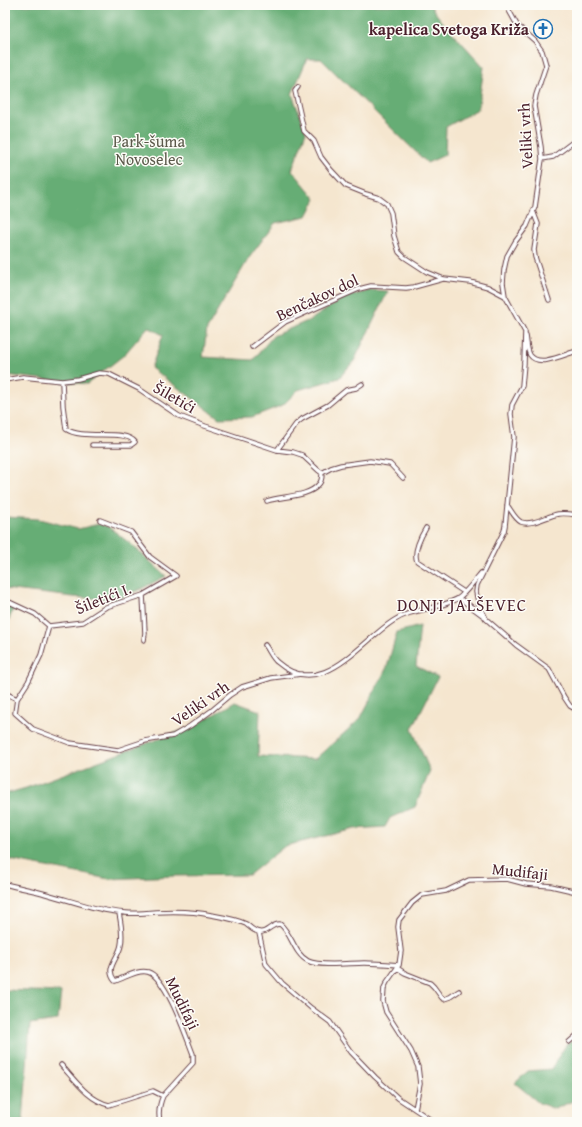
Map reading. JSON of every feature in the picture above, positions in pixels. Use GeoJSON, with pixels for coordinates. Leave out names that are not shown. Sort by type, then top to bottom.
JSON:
{"type":"FeatureCollection","features":[{"type":"Feature","properties":{"kind":"street","name":"Veliki vrh"},"geometry":{"type":"LineString","coordinates":[[506,5],[518,25],[535,41],[542,51],[545,60],[545,69],[536,95],[534,106],[542,159],[535,206],[527,226],[507,256],[503,283],[505,296],[525,332]]}},
{"type":"Feature","properties":{"kind":"street"},"geometry":{"type":"LineString","coordinates":[[298,87],[295,91],[304,131],[314,140],[321,156],[331,170],[346,186],[379,198],[387,204],[391,213],[394,236],[399,252],[427,272],[444,279],[470,282],[488,287],[505,296]]}},
{"type":"Feature","properties":{"kind":"street"},"geometry":{"type":"LineString","coordinates":[[542,159],[552,157],[577,139]]}},
{"type":"Feature","properties":{"kind":"street"},"geometry":{"type":"LineString","coordinates":[[533,212],[538,224],[534,250],[535,257],[549,300]]}},
{"type":"Feature","properties":{"kind":"street","name":"Benčakov dol"},"geometry":{"type":"LineString","coordinates":[[252,347],[285,322],[359,289],[372,286],[414,288],[444,279]]}},
{"type":"Feature","properties":{"kind":"street"},"geometry":{"type":"LineString","coordinates":[[525,332],[529,352],[534,358],[548,360],[577,350]]}},
{"type":"Feature","properties":{"kind":"street"},"geometry":{"type":"LineString","coordinates":[[486,618],[478,602],[476,592],[477,585],[504,531],[514,437],[511,409],[522,386],[525,332]]}},
{"type":"Feature","properties":{"kind":"street","name":"Šiletići"},"geometry":{"type":"LineString","coordinates":[[5,380],[23,377],[62,381],[78,379],[99,373],[109,374],[139,389],[179,416],[277,450],[302,455],[322,473]]}},
{"type":"Feature","properties":{"kind":"street"},"geometry":{"type":"LineString","coordinates":[[62,381],[62,406],[66,429],[70,432],[92,435],[123,436],[132,439],[135,442],[131,445],[92,445]]}},
{"type":"Feature","properties":{"kind":"street"},"geometry":{"type":"LineString","coordinates":[[277,450],[296,424],[328,405],[346,390],[356,388],[362,384]]}},
{"type":"Feature","properties":{"kind":"street"},"geometry":{"type":"LineString","coordinates":[[267,501],[294,496],[310,490],[318,485],[322,473],[341,465],[370,461],[390,464],[403,478]]}},
{"type":"Feature","properties":{"kind":"street"},"geometry":{"type":"LineString","coordinates":[[507,505],[520,521],[526,523],[560,514],[577,515]]}},
{"type":"Feature","properties":{"kind":"street","name":"Šiletići I."},"geometry":{"type":"LineString","coordinates":[[49,626],[83,622],[106,607],[143,595],[176,576],[150,557],[131,532],[100,520]]}},
{"type":"Feature","properties":{"kind":"street"},"geometry":{"type":"LineString","coordinates":[[426,528],[419,540],[416,558],[418,561],[464,592]]}},
{"type":"Feature","properties":{"kind":"street"},"geometry":{"type":"LineString","coordinates":[[486,567],[458,599],[462,600],[486,618],[516,644],[549,669],[570,706],[577,710]]}},
{"type":"Feature","properties":{"kind":"street","name":"Šiletići I."},"geometry":{"type":"LineString","coordinates":[[143,595],[144,640]]}},
{"type":"Feature","properties":{"kind":"street","name":"Veliki vrh"},"geometry":{"type":"LineString","coordinates":[[265,645],[277,662],[291,671],[307,676],[320,675],[333,669],[394,620],[410,612],[458,599]]}},
{"type":"Feature","properties":{"kind":"street"},"geometry":{"type":"LineString","coordinates":[[5,600],[35,614],[49,626],[41,655],[28,682],[17,699],[5,694]]}},
{"type":"Feature","properties":{"kind":"street","name":"Veliki vrh"},"geometry":{"type":"LineString","coordinates":[[17,699],[15,713],[33,729],[70,742],[118,750],[145,741],[173,736],[211,711],[242,687],[271,678],[301,674]]}},
{"type":"Feature","properties":{"kind":"street","name":"Mudifaji"},"geometry":{"type":"LineString","coordinates":[[415,1109],[420,1084],[418,1068],[411,1051],[386,1012],[382,1001],[386,982],[398,966],[401,951],[398,920],[412,903],[422,895],[446,891],[469,880],[508,879],[526,884],[550,886],[577,892]]}},
{"type":"Feature","properties":{"kind":"street"},"geometry":{"type":"LineString","coordinates":[[5,884],[86,906],[119,913],[194,912],[246,924],[252,930],[259,932],[266,931],[274,924],[280,924],[286,928],[300,954],[309,961],[324,964],[364,963],[398,966],[405,973],[430,983],[444,999],[459,991]]}},
{"type":"Feature","properties":{"kind":"street","name":"Mudifaji"},"geometry":{"type":"LineString","coordinates":[[119,913],[122,934],[121,946],[113,963],[111,971],[113,978],[115,981],[134,974],[147,972],[157,977],[168,993],[193,1054],[193,1063],[163,1096]]}},
{"type":"Feature","properties":{"kind":"street"},"geometry":{"type":"LineString","coordinates":[[259,932],[266,964],[282,983],[330,1022],[351,1052],[374,1077],[398,1098],[434,1122]]}},
{"type":"Feature","properties":{"kind":"street"},"geometry":{"type":"LineString","coordinates":[[569,1042],[577,1035]]}},
{"type":"Feature","properties":{"kind":"street"},"geometry":{"type":"LineString","coordinates":[[61,1065],[88,1094],[103,1104],[109,1105],[117,1103],[153,1091],[163,1096],[158,1113],[160,1122]]}},
{"type":"Feature","properties":{"kind":"green space","name":"Park-šuma Novoselec"},"geometry":{"type":"Polygon","coordinates":[[[5,5],[430,5],[440,19],[484,67],[478,109],[446,127],[445,155],[427,163],[321,59],[307,59],[292,94],[306,132],[292,170],[316,199],[307,216],[275,223],[249,258],[207,329],[203,357],[253,360],[273,336],[312,319],[343,298],[371,290],[388,291],[354,361],[339,378],[298,390],[283,405],[252,417],[219,418],[151,368],[163,335],[148,327],[124,355],[87,384],[5,375],[5,5]]]}},
{"type":"Feature","properties":{"kind":"green space"},"geometry":{"type":"Polygon","coordinates":[[[5,517],[39,519],[78,529],[99,524],[109,527],[132,545],[166,576],[115,600],[5,589],[5,517]]]}},
{"type":"Feature","properties":{"kind":"green space"},"geometry":{"type":"Polygon","coordinates":[[[5,604],[14,608],[5,628],[5,604]]]}},
{"type":"Feature","properties":{"kind":"green space"},"geometry":{"type":"Polygon","coordinates":[[[420,626],[416,666],[438,677],[412,729],[430,771],[415,807],[390,818],[385,827],[354,829],[285,846],[249,875],[109,879],[5,858],[5,794],[26,788],[194,726],[235,702],[260,711],[258,756],[315,759],[360,719],[387,667],[397,632],[420,626]]]}},
{"type":"Feature","properties":{"kind":"green space"},"geometry":{"type":"Polygon","coordinates":[[[5,990],[61,992],[58,1020],[30,1024],[23,1122],[5,1122],[5,990]]]}},
{"type":"Feature","properties":{"kind":"green space"},"geometry":{"type":"Polygon","coordinates":[[[577,1037],[577,1099],[555,1109],[539,1103],[515,1083],[528,1071],[551,1069],[566,1045],[577,1037]]]}},
{"type":"Feature","properties":{"kind":"place","name":"kapelica Svetoga Križa"},"geometry":{"type":"Point","coordinates":[543,29]}},
{"type":"Feature","properties":{"kind":"district","name":"DONJI JALŠEVEC"},"geometry":{"type":"Point","coordinates":[462,605]}}]}
